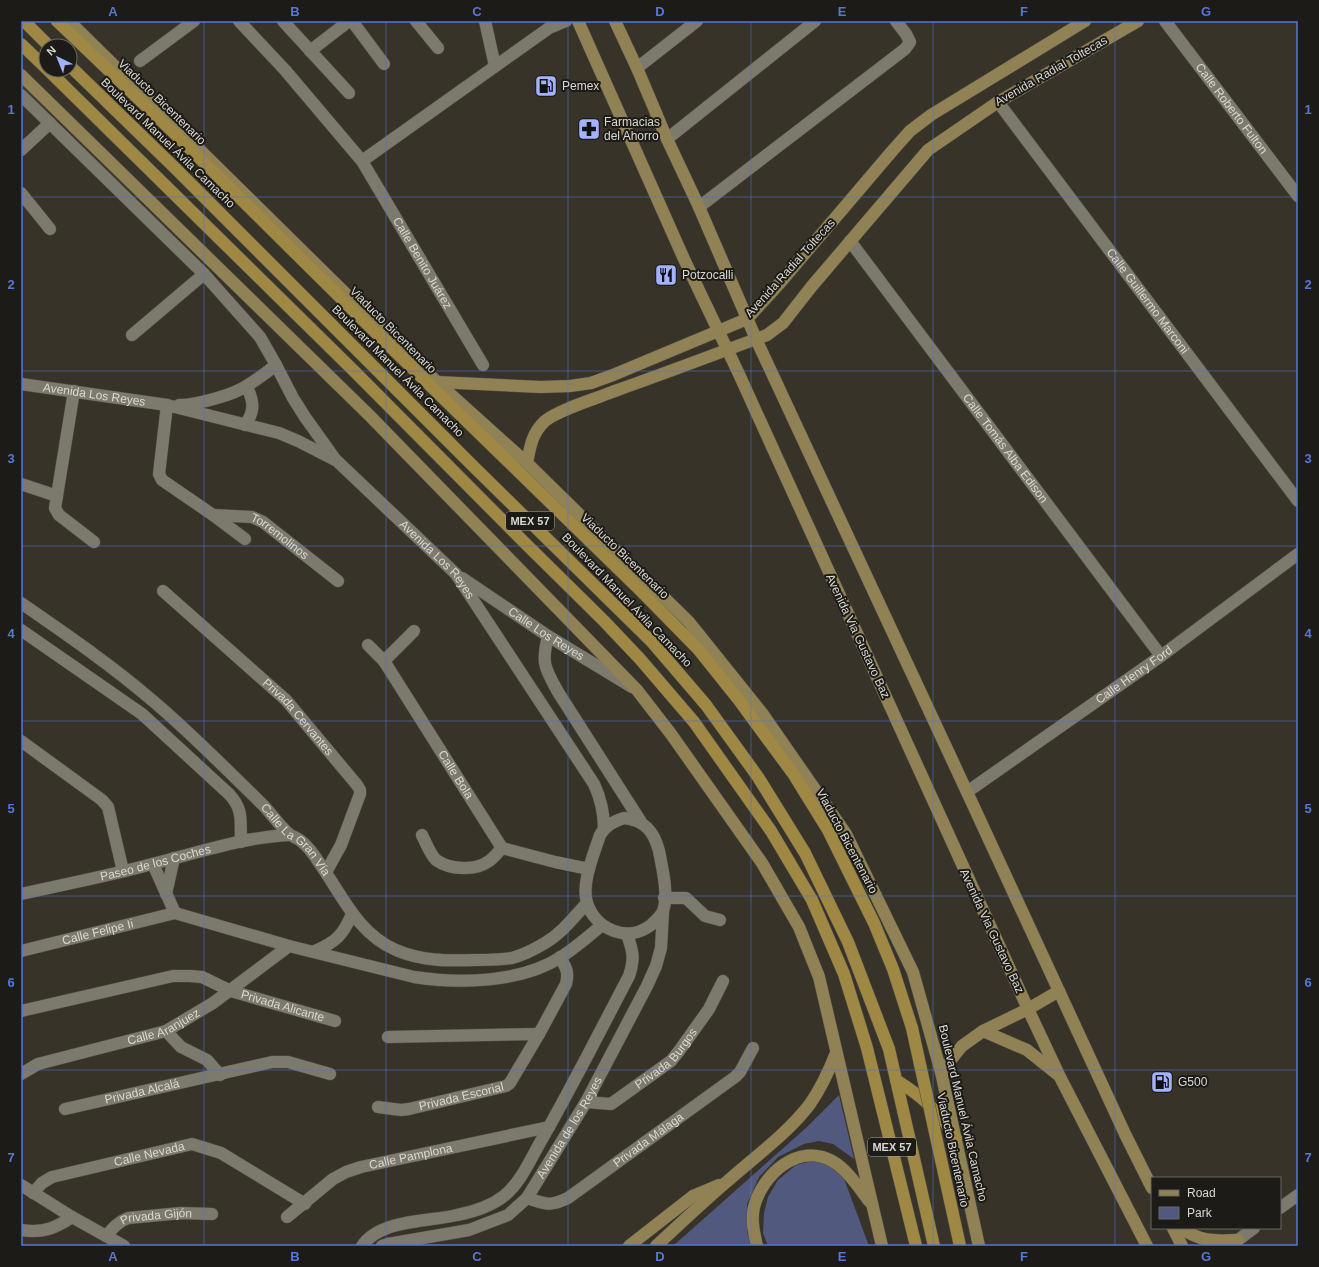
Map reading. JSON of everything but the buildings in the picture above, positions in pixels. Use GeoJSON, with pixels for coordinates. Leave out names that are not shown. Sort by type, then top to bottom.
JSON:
{"type":"FeatureCollection","features":[{"type":"Feature","properties":{"kind":"highway"},"geometry":{"type":"LineString","coordinates":[[24,21],[41,38]]}},
{"type":"Feature","properties":{"kind":"highway","name":"Viaducto Bicentenario"},"geometry":{"type":"LineString","coordinates":[[57,21],[172,131],[673,623],[698,649],[762,730],[794,774],[828,830],[874,923],[894,969],[912,1028],[960,1246]]}},
{"type":"Feature","properties":{"kind":"highway","name":"MEX 57"},"geometry":{"type":"LineString","coordinates":[[21,44],[38,60]]}},
{"type":"Feature","properties":{"kind":"highway","name":"Boulevard Manuel Ávila Camacho"},"geometry":{"type":"LineString","coordinates":[[78,74],[175,168],[466,459],[652,642],[706,705],[758,777],[806,853],[848,942],[889,1049],[934,1246]]}},
{"type":"Feature","properties":{"kind":"highway","name":"MEX 57"},"geometry":{"type":"LineString","coordinates":[[56,78],[348,364],[604,621],[640,659],[694,722],[771,831],[812,900],[844,974],[867,1048],[916,1246]]}},
{"type":"Feature","properties":{"kind":"highway"},"geometry":{"type":"LineString","coordinates":[[896,1080],[910,1088],[928,1103],[956,1138]]}},
{"type":"Feature","properties":{"kind":"main road","name":"Boulevard Manuel Ávila Camacho"},"geometry":{"type":"LineString","coordinates":[[69,21],[342,290],[437,382],[527,463],[689,622],[762,713],[846,834],[913,972],[941,1072],[979,1246]]}},
{"type":"Feature","properties":{"kind":"main road","name":"Avenida Via Gustavo Baz"},"geometry":{"type":"LineString","coordinates":[[578,21],[684,259],[719,331],[1028,1010],[1060,1077],[1147,1246]]}},
{"type":"Feature","properties":{"kind":"main road"},"geometry":{"type":"LineString","coordinates":[[615,21],[699,207],[756,339],[1122,1127],[1151,1186]]}},
{"type":"Feature","properties":{"kind":"main road","name":"Avenida Radial Toltecas"},"geometry":{"type":"LineString","coordinates":[[437,382],[540,387],[570,386],[591,383],[747,319],[779,284],[910,131],[931,115],[1085,21]]}},
{"type":"Feature","properties":{"kind":"main road","name":"Avenida Radial Toltecas"},"geometry":{"type":"LineString","coordinates":[[527,463],[530,444],[536,432],[545,421],[556,414],[768,335],[783,323],[850,241],[928,150],[998,102],[1138,21]]}},
{"type":"Feature","properties":{"kind":"main road"},"geometry":{"type":"LineString","coordinates":[[21,75],[370,416],[637,690],[671,734],[762,863],[799,927],[819,977],[882,1246]]}},
{"type":"Feature","properties":{"kind":"main road"},"geometry":{"type":"LineString","coordinates":[[941,1072],[962,1046],[983,1031],[1028,1010],[1059,991]]}},
{"type":"Feature","properties":{"kind":"main road"},"geometry":{"type":"LineString","coordinates":[[983,1031],[1027,1050],[1060,1077]]}},
{"type":"Feature","properties":{"kind":"main road"},"geometry":{"type":"LineString","coordinates":[[656,1246],[726,1182],[773,1142],[809,1106],[825,1080],[836,1053]]}},
{"type":"Feature","properties":{"kind":"main road"},"geometry":{"type":"LineString","coordinates":[[757,1246],[753,1220],[754,1208],[760,1190],[773,1174],[787,1162],[802,1156],[818,1156],[832,1161],[846,1172],[871,1203]]}},
{"type":"Feature","properties":{"kind":"main road"},"geometry":{"type":"LineString","coordinates":[[629,1246],[693,1196],[726,1182]]}},
{"type":"Feature","properties":{"kind":"main road"},"geometry":{"type":"LineString","coordinates":[[1173,1229],[1182,1246]]}},
{"type":"Feature","properties":{"kind":"main road"},"geometry":{"type":"LineString","coordinates":[[1182,1229],[1191,1235],[1213,1241],[1238,1240]]}},
{"type":"Feature","properties":{"kind":"street"},"geometry":{"type":"LineString","coordinates":[[140,62],[194,21]]}},
{"type":"Feature","properties":{"kind":"street","name":"Calle Benito Juárez"},"geometry":{"type":"LineString","coordinates":[[239,21],[285,70],[362,161],[483,365]]}},
{"type":"Feature","properties":{"kind":"street"},"geometry":{"type":"LineString","coordinates":[[283,21],[349,93]]}},
{"type":"Feature","properties":{"kind":"street"},"geometry":{"type":"LineString","coordinates":[[310,51],[350,21],[384,64]]}},
{"type":"Feature","properties":{"kind":"street"},"geometry":{"type":"LineString","coordinates":[[416,21],[438,48]]}},
{"type":"Feature","properties":{"kind":"street"},"geometry":{"type":"LineString","coordinates":[[486,21],[495,66]]}},
{"type":"Feature","properties":{"kind":"street"},"geometry":{"type":"LineString","coordinates":[[362,161],[551,24],[566,21]]}},
{"type":"Feature","properties":{"kind":"street"},"geometry":{"type":"LineString","coordinates":[[637,68],[697,21]]}},
{"type":"Feature","properties":{"kind":"street"},"geometry":{"type":"LineString","coordinates":[[667,139],[815,21]]}},
{"type":"Feature","properties":{"kind":"street"},"geometry":{"type":"LineString","coordinates":[[699,207],[905,49],[910,42],[896,21]]}},
{"type":"Feature","properties":{"kind":"street","name":"Calle Roberto Fulton"},"geometry":{"type":"LineString","coordinates":[[1165,21],[1298,196]]}},
{"type":"Feature","properties":{"kind":"street"},"geometry":{"type":"LineString","coordinates":[[21,95],[204,274],[260,337],[293,398],[337,461]]}},
{"type":"Feature","properties":{"kind":"street","name":"Calle Guillermo Marconi"},"geometry":{"type":"LineString","coordinates":[[998,102],[1298,501]]}},
{"type":"Feature","properties":{"kind":"street"},"geometry":{"type":"LineString","coordinates":[[21,150],[50,123]]}},
{"type":"Feature","properties":{"kind":"street"},"geometry":{"type":"LineString","coordinates":[[21,193],[50,229]]}},
{"type":"Feature","properties":{"kind":"street","name":"Calle Tomás Alba Edison"},"geometry":{"type":"LineString","coordinates":[[850,241],[1161,656]]}},
{"type":"Feature","properties":{"kind":"street"},"geometry":{"type":"LineString","coordinates":[[132,336],[204,274]]}},
{"type":"Feature","properties":{"kind":"street","name":"Avenida Los Reyes"},"geometry":{"type":"LineString","coordinates":[[167,405],[188,405],[203,402],[247,386],[276,365]]}},
{"type":"Feature","properties":{"kind":"street","name":"Avenida Los Reyes"},"geometry":{"type":"LineString","coordinates":[[21,384],[167,405],[279,433],[298,440],[337,461],[456,574],[594,784],[600,797],[604,812],[604,829]]}},
{"type":"Feature","properties":{"kind":"street"},"geometry":{"type":"LineString","coordinates":[[245,425],[251,416],[253,402],[247,386]]}},
{"type":"Feature","properties":{"kind":"street"},"geometry":{"type":"LineString","coordinates":[[74,391],[55,508],[59,515],[94,542]]}},
{"type":"Feature","properties":{"kind":"street","name":"Torremolinos"},"geometry":{"type":"LineString","coordinates":[[167,405],[159,474],[162,480],[245,539]]}},
{"type":"Feature","properties":{"kind":"street"},"geometry":{"type":"LineString","coordinates":[[21,484],[57,496]]}},
{"type":"Feature","properties":{"kind":"street","name":"Torremolinos"},"geometry":{"type":"LineString","coordinates":[[213,515],[252,517],[263,522],[338,581]]}},
{"type":"Feature","properties":{"kind":"street","name":"Calle Henry Ford"},"geometry":{"type":"LineString","coordinates":[[967,792],[1161,656],[1298,554]]}},
{"type":"Feature","properties":{"kind":"street","name":"Calle Los Reyes"},"geometry":{"type":"LineString","coordinates":[[456,574],[548,636],[637,690]]}},
{"type":"Feature","properties":{"kind":"street","name":"Privada Cervantes"},"geometry":{"type":"LineString","coordinates":[[163,591],[294,708],[360,790],[360,794],[341,845],[326,872]]}},
{"type":"Feature","properties":{"kind":"street","name":"Calle La Gran Vía"},"geometry":{"type":"LineString","coordinates":[[21,603],[107,664],[154,701],[263,805],[290,835],[301,841],[314,855],[326,872],[352,914],[366,930],[395,950],[434,960],[492,960],[512,958],[545,943],[560,932],[587,903]]}},
{"type":"Feature","properties":{"kind":"street","name":"Calle La Gran Vía"},"geometry":{"type":"LineString","coordinates":[[21,630],[142,714],[229,794],[236,802],[240,811],[241,842]]}},
{"type":"Feature","properties":{"kind":"street"},"geometry":{"type":"LineString","coordinates":[[384,660],[414,631]]}},
{"type":"Feature","properties":{"kind":"street"},"geometry":{"type":"LineString","coordinates":[[548,636],[544,652],[544,662],[558,692],[641,822],[650,830],[658,849],[664,876],[663,912],[655,922],[645,929],[627,934],[602,925],[587,903],[586,884],[589,869],[600,835],[604,829],[613,822],[624,818],[641,822]]}},
{"type":"Feature","properties":{"kind":"street","name":"Calle Bola"},"geometry":{"type":"LineString","coordinates":[[368,645],[384,660],[502,848]]}},
{"type":"Feature","properties":{"kind":"street"},"geometry":{"type":"LineString","coordinates":[[21,742],[102,800],[108,807],[123,871]]}},
{"type":"Feature","properties":{"kind":"street","name":"Paseo de los Coches"},"geometry":{"type":"LineString","coordinates":[[21,894],[153,864],[201,850],[270,836],[290,835]]}},
{"type":"Feature","properties":{"kind":"street"},"geometry":{"type":"LineString","coordinates":[[422,835],[436,860],[453,867],[474,867],[482,865],[490,861],[502,848],[589,869]]}},
{"type":"Feature","properties":{"kind":"street"},"geometry":{"type":"LineString","coordinates":[[166,894],[174,858]]}},
{"type":"Feature","properties":{"kind":"street"},"geometry":{"type":"LineString","coordinates":[[153,864],[175,913],[289,946],[315,951],[414,977],[434,980],[484,979],[514,975],[542,966],[560,957],[602,925]]}},
{"type":"Feature","properties":{"kind":"street"},"geometry":{"type":"LineString","coordinates":[[664,898],[686,898],[703,914],[720,920]]}},
{"type":"Feature","properties":{"kind":"street","name":"Avenida de los Reyes"},"geometry":{"type":"LineString","coordinates":[[382,1246],[469,1230],[508,1215],[527,1198],[586,1102],[648,986],[661,948],[663,912]]}},
{"type":"Feature","properties":{"kind":"street","name":"Calle Felipe Ii"},"geometry":{"type":"LineString","coordinates":[[21,951],[175,913]]}},
{"type":"Feature","properties":{"kind":"street"},"geometry":{"type":"LineString","coordinates":[[315,951],[330,944],[339,937],[352,914]]}},
{"type":"Feature","properties":{"kind":"street","name":"Avenida de los Reyes"},"geometry":{"type":"LineString","coordinates":[[362,1246],[372,1235],[394,1225],[458,1215],[491,1204],[504,1195],[518,1182],[549,1127],[629,976],[633,964],[633,951],[627,934]]}},
{"type":"Feature","properties":{"kind":"street","name":"Calle Aranjuez"},"geometry":{"type":"LineString","coordinates":[[21,1074],[38,1064],[166,1032],[231,991],[289,946]]}},
{"type":"Feature","properties":{"kind":"street","name":"Privada Escorial"},"geometry":{"type":"LineString","coordinates":[[378,1107],[401,1110],[409,1109],[506,1086],[513,1080],[566,984],[567,970],[560,957]]}},
{"type":"Feature","properties":{"kind":"street","name":"Privada Alicante"},"geometry":{"type":"LineString","coordinates":[[21,1011],[173,976],[190,976],[202,977],[231,991],[336,1021]]}},
{"type":"Feature","properties":{"kind":"street","name":"Privada Burgos"},"geometry":{"type":"LineString","coordinates":[[586,1102],[611,1104],[671,1061],[680,1051],[709,1009],[723,981]]}},
{"type":"Feature","properties":{"kind":"street"},"geometry":{"type":"LineString","coordinates":[[166,1032],[181,1047],[207,1060],[220,1075]]}},
{"type":"Feature","properties":{"kind":"street"},"geometry":{"type":"LineString","coordinates":[[388,1037],[539,1034]]}},
{"type":"Feature","properties":{"kind":"street","name":"Privada Málaga"},"geometry":{"type":"LineString","coordinates":[[527,1198],[546,1204],[556,1203],[568,1198],[735,1077],[740,1072],[753,1048]]}},
{"type":"Feature","properties":{"kind":"street","name":"Privada Alcalá"},"geometry":{"type":"LineString","coordinates":[[65,1109],[280,1062],[288,1062],[330,1074]]}},
{"type":"Feature","properties":{"kind":"street","name":"Calle Pamplona"},"geometry":{"type":"LineString","coordinates":[[286,1218],[305,1204],[333,1179],[346,1172],[361,1167],[549,1127]]}},
{"type":"Feature","properties":{"kind":"street","name":"Calle Nevada"},"geometry":{"type":"LineString","coordinates":[[33,1193],[42,1183],[52,1177],[192,1144],[221,1153],[305,1204]]}},
{"type":"Feature","properties":{"kind":"street"},"geometry":{"type":"LineString","coordinates":[[21,1185],[72,1217],[122,1245]]}},
{"type":"Feature","properties":{"kind":"street"},"geometry":{"type":"LineString","coordinates":[[1281,1207],[1298,1195]]}},
{"type":"Feature","properties":{"kind":"street","name":"Privada Gijón"},"geometry":{"type":"LineString","coordinates":[[106,1236],[122,1220],[128,1218],[181,1213],[212,1214]]}},
{"type":"Feature","properties":{"kind":"street"},"geometry":{"type":"LineString","coordinates":[[21,1230],[42,1231],[52,1229],[72,1217]]}},
{"type":"Feature","properties":{"kind":"street"},"geometry":{"type":"LineString","coordinates":[[1227,1246],[1253,1229]]}},
{"type":"Feature","properties":{"kind":"green space"},"geometry":{"type":"Polygon","coordinates":[[[839,1095],[854,1159],[833,1144],[819,1141],[804,1144],[778,1157],[759,1177],[747,1204],[747,1233],[752,1246],[673,1246],[807,1127],[839,1095]]]}},
{"type":"Feature","properties":{"kind":"green space"},"geometry":{"type":"Polygon","coordinates":[[[819,1159],[832,1165],[843,1176],[869,1246],[768,1246],[763,1233],[764,1213],[768,1197],[778,1180],[796,1165],[819,1159]]]}},
{"type":"Feature","properties":{"kind":"place","name":"Pemex"},"geometry":{"type":"Point","coordinates":[546,86]}},
{"type":"Feature","properties":{"kind":"place","name":"Farmacias del Ahorro"},"geometry":{"type":"Point","coordinates":[589,129]}},
{"type":"Feature","properties":{"kind":"place","name":"Potzocalli"},"geometry":{"type":"Point","coordinates":[666,275]}},
{"type":"Feature","properties":{"kind":"place","name":"G500"},"geometry":{"type":"Point","coordinates":[1162,1082]}}]}
